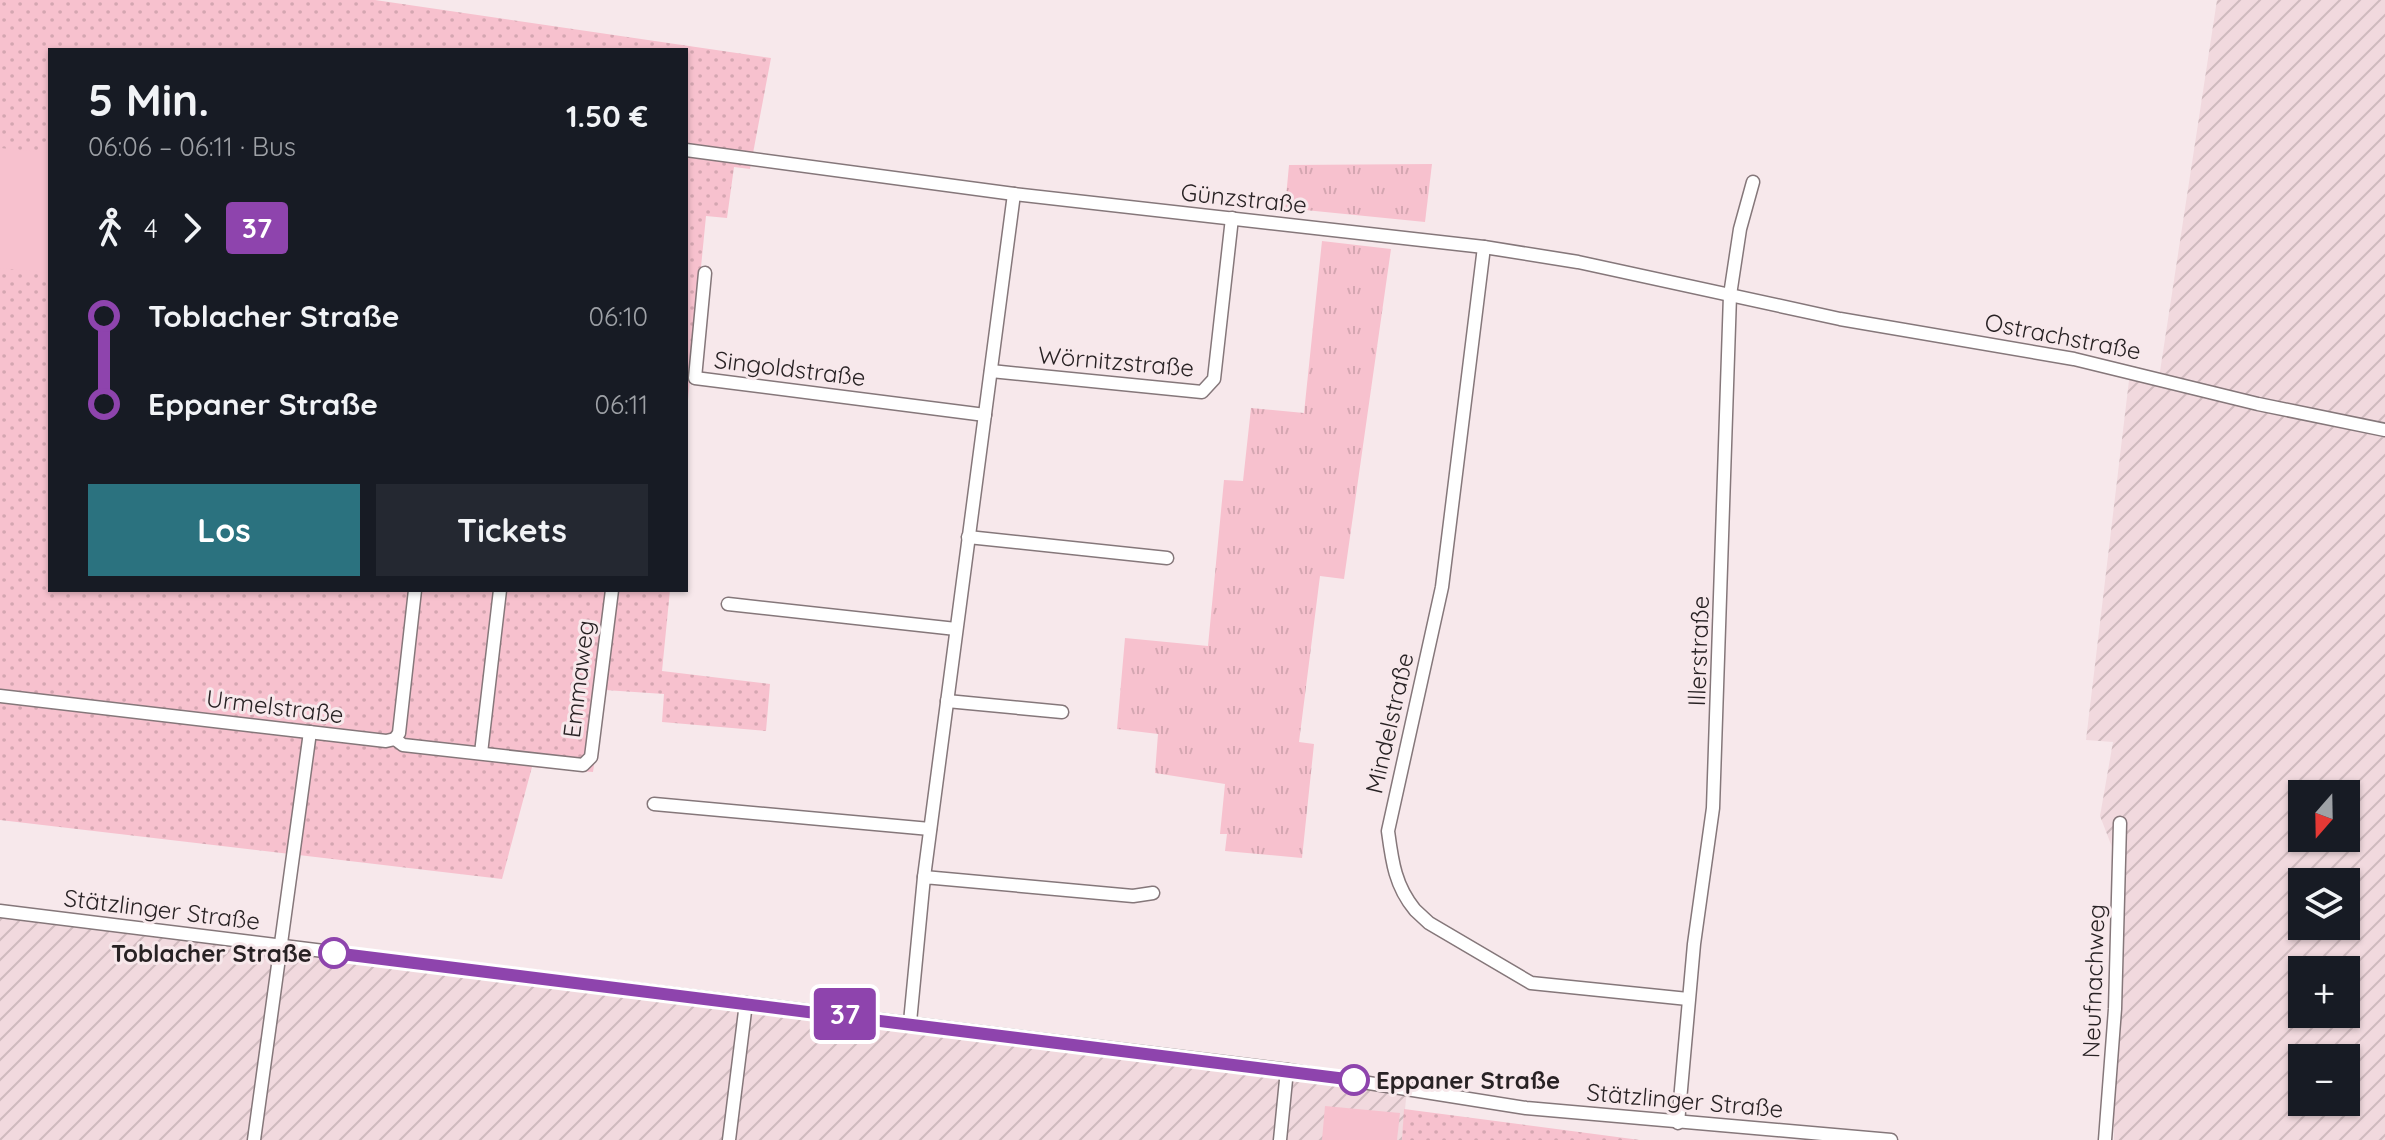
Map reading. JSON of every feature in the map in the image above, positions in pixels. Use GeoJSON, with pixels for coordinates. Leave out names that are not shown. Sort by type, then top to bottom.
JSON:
{"type":"FeatureCollection","features":[{"type":"Feature","properties":{"kind":"street","name":"Günzstraße"},"geometry":{"type":"LineString","coordinates":[[688,150],[1014,194],[1484,247],[1578,262],[1730,295]]}},
{"type":"Feature","properties":{"kind":"street","name":"Illerstraße"},"geometry":{"type":"LineString","coordinates":[[1678,1123],[1688,999],[1713,808],[1730,295],[1740,229],[1753,182]]}},
{"type":"Feature","properties":{"kind":"street"},"geometry":{"type":"LineString","coordinates":[[910,1022],[930,829],[1014,194]]}},
{"type":"Feature","properties":{"kind":"street","name":"Wörnitzstraße"},"geometry":{"type":"LineString","coordinates":[[991,371],[1202,392],[1214,379],[1232,218]]}},
{"type":"Feature","properties":{"kind":"street","name":"Mindelstraße"},"geometry":{"type":"LineString","coordinates":[[1484,247],[1443,578],[1388,831],[1393,868],[1405,897],[1425,919],[1519,978],[1545,986],[1688,999]]}},
{"type":"Feature","properties":{"kind":"street","name":"Singoldstraße"},"geometry":{"type":"LineString","coordinates":[[705,273],[695,378],[985,415]]}},
{"type":"Feature","properties":{"kind":"street","name":"Ostrachstraße"},"geometry":{"type":"LineString","coordinates":[[1730,295],[1859,323],[2074,359],[2258,404],[2385,430]]}},
{"type":"Feature","properties":{"kind":"street"},"geometry":{"type":"LineString","coordinates":[[968,537],[1167,558]]}},
{"type":"Feature","properties":{"kind":"street"},"geometry":{"type":"LineString","coordinates":[[395,739],[399,733],[415,592]]}},
{"type":"Feature","properties":{"kind":"street"},"geometry":{"type":"LineString","coordinates":[[481,753],[500,592]]}},
{"type":"Feature","properties":{"kind":"street","name":"Emmaweg"},"geometry":{"type":"LineString","coordinates":[[395,739],[403,745],[583,765],[591,757],[612,592]]}},
{"type":"Feature","properties":{"kind":"street"},"geometry":{"type":"LineString","coordinates":[[728,604],[956,629]]}},
{"type":"Feature","properties":{"kind":"street","name":"Urmelstraße"},"geometry":{"type":"LineString","coordinates":[[0,696],[386,741],[395,739]]}},
{"type":"Feature","properties":{"kind":"street"},"geometry":{"type":"LineString","coordinates":[[947,701],[1062,712]]}},
{"type":"Feature","properties":{"kind":"street"},"geometry":{"type":"LineString","coordinates":[[254,1140],[310,732]]}},
{"type":"Feature","properties":{"kind":"street"},"geometry":{"type":"LineString","coordinates":[[654,804],[930,829]]}},
{"type":"Feature","properties":{"kind":"street","name":"Neufnachweg"},"geometry":{"type":"LineString","coordinates":[[2105,1140],[2115,1009],[2120,823]]}},
{"type":"Feature","properties":{"kind":"street"},"geometry":{"type":"LineString","coordinates":[[924,877],[1133,896],[1153,893]]}},
{"type":"Feature","properties":{"kind":"street","name":"Stätzlinger Straße"},"geometry":{"type":"LineString","coordinates":[[0,911],[1287,1070],[1526,1108],[1891,1140]]}},
{"type":"Feature","properties":{"kind":"street"},"geometry":{"type":"LineString","coordinates":[[729,1140],[746,1003]]}},
{"type":"Feature","properties":{"kind":"street"},"geometry":{"type":"LineString","coordinates":[[1280,1140],[1287,1070]]}},
{"type":"Feature","properties":{"kind":"shaded area"},"geometry":{"type":"Polygon","coordinates":[[[2217,0],[2385,0],[2385,1140],[2114,1140],[2112,847],[2100,816],[2113,742],[2086,740],[2130,372],[2159,378],[2217,0]]]}},
{"type":"Feature","properties":{"kind":"shaded area"},"geometry":{"type":"Polygon","coordinates":[[[0,911],[1407,1089],[1402,1140],[0,1140],[0,911]]]}},
{"type":"Feature","properties":{"kind":"green space"},"geometry":{"type":"Polygon","coordinates":[[[0,0],[375,0],[771,58],[750,169],[734,167],[727,218],[706,216],[688,400],[688,48],[48,48],[48,592],[670,592],[662,671],[770,684],[766,731],[662,722],[664,694],[605,690],[593,772],[532,767],[502,879],[0,820],[0,0]]]}},
{"type":"Feature","properties":{"kind":"green space"},"geometry":{"type":"Polygon","coordinates":[[[0,148],[48,153],[48,273],[0,268],[0,148]]]}},
{"type":"Feature","properties":{"kind":"green space"},"geometry":{"type":"Polygon","coordinates":[[[1432,164],[1425,222],[1285,208],[1289,165],[1432,164]]]}},
{"type":"Feature","properties":{"kind":"green space"},"geometry":{"type":"Polygon","coordinates":[[[1322,241],[1391,249],[1344,579],[1320,576],[1299,742],[1314,744],[1302,858],[1225,851],[1227,834],[1220,834],[1225,784],[1155,773],[1158,734],[1117,729],[1125,638],[1208,646],[1224,480],[1243,481],[1251,408],[1304,413],[1322,241]]]}},
{"type":"Feature","properties":{"kind":"green space"},"geometry":{"type":"Polygon","coordinates":[[[1325,1106],[1400,1113],[1397,1140],[1322,1140],[1325,1106]]]}},
{"type":"Feature","properties":{"kind":"green space"},"geometry":{"type":"Polygon","coordinates":[[[1404,1109],[1640,1140],[1402,1140],[1404,1109]]]}},
{"type":"Feature","properties":{"kind":"bus line","name":"37"},"geometry":{"type":"LineString","coordinates":[[334,953],[910,1022],[1354,1080]]}},
{"type":"Feature","properties":{"kind":"place","name":"Toblacher Straße"},"geometry":{"type":"Point","coordinates":[334,953]}},
{"type":"Feature","properties":{"kind":"place","name":"Eppaner Straße"},"geometry":{"type":"Point","coordinates":[1354,1080]}}]}
